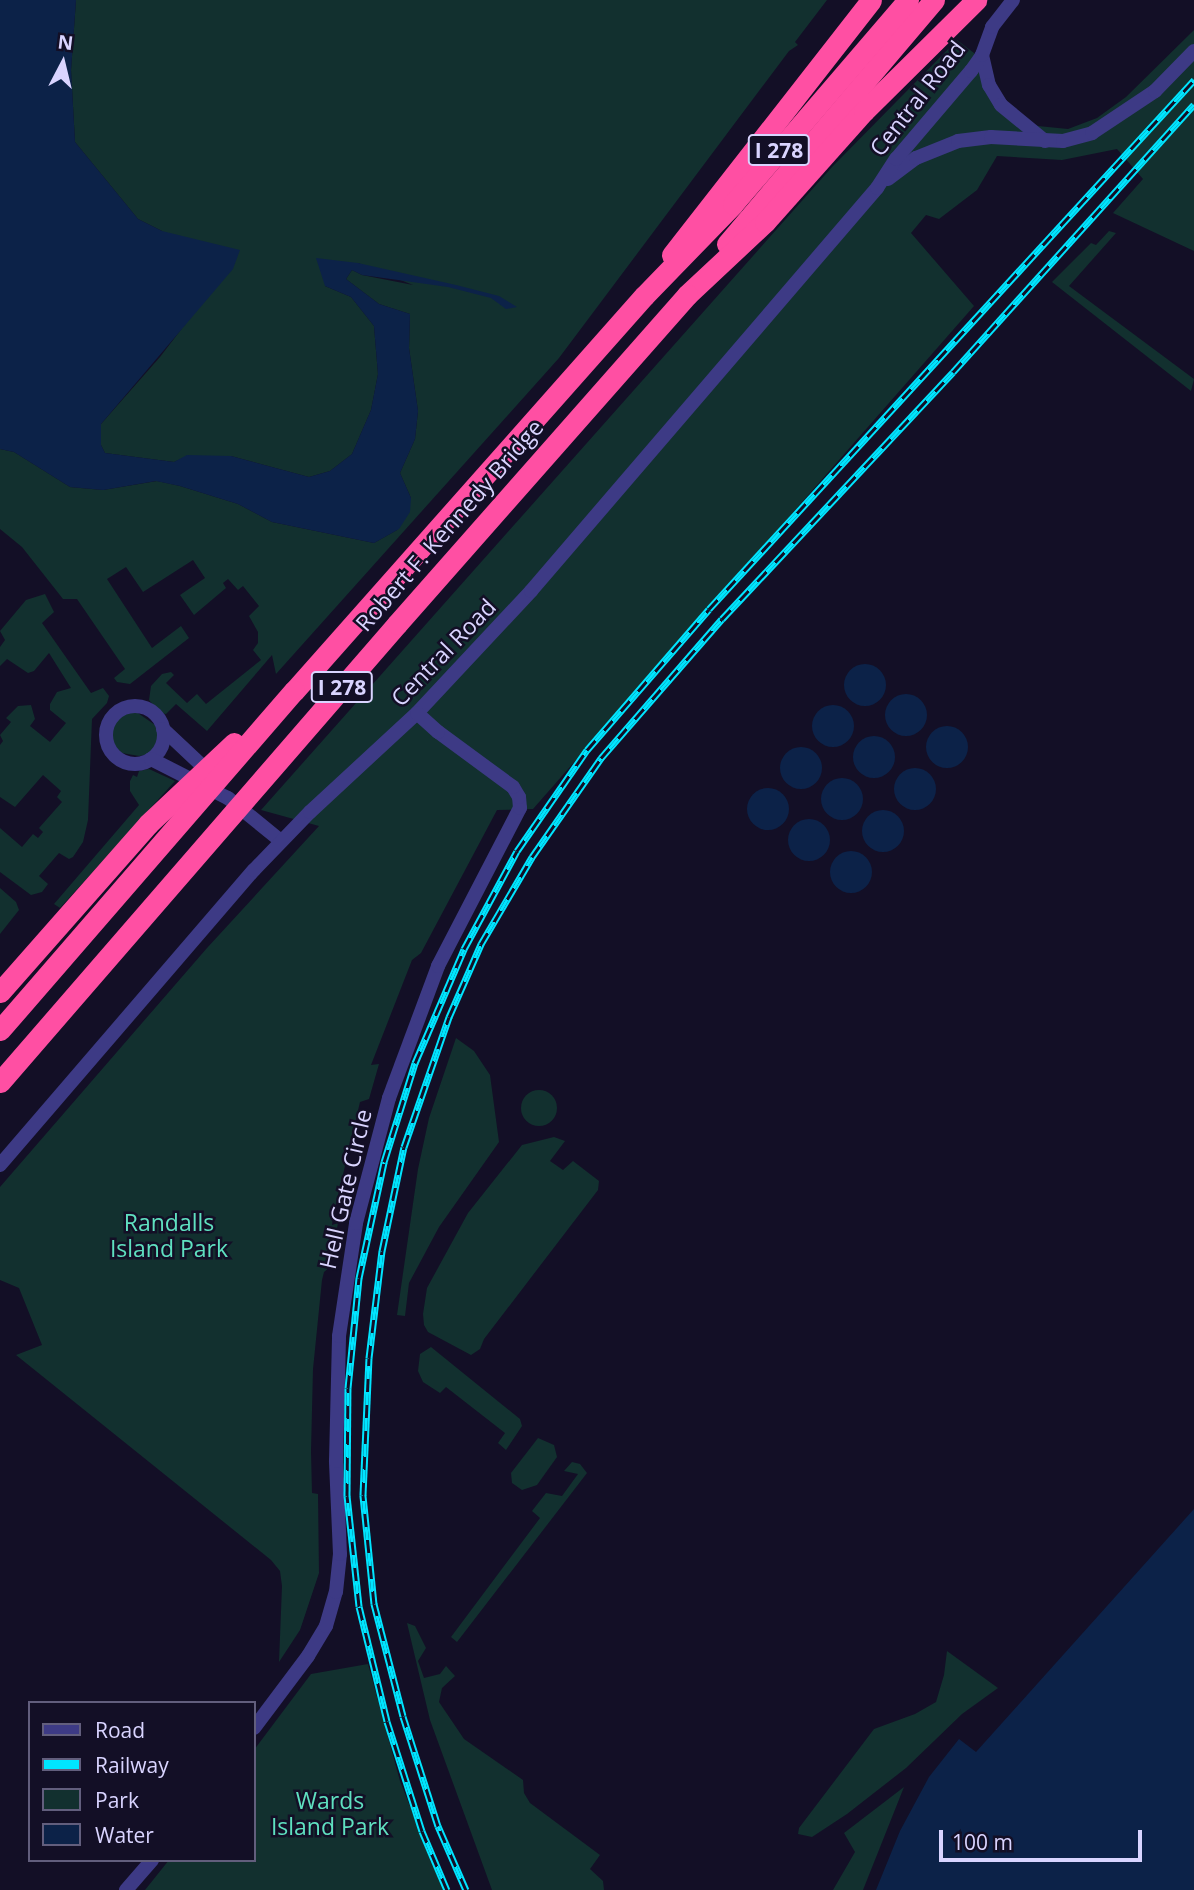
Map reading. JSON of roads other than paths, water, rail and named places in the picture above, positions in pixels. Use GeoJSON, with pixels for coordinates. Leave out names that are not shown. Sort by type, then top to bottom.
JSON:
{"type":"FeatureCollection","features":[{"type":"Feature","properties":{"kind":"highway"},"geometry":{"type":"LineString","coordinates":[[644,296],[688,232],[751,157],[871,0]]}},
{"type":"Feature","properties":{"kind":"highway","name":"Robert F. Kennedy Bridge"},"geometry":{"type":"LineString","coordinates":[[0,1030],[294,691],[644,296],[698,243],[908,0]]}},
{"type":"Feature","properties":{"kind":"highway","name":"Robert F. Kennedy Bridge"},"geometry":{"type":"LineString","coordinates":[[0,1082],[388,634],[687,295],[752,211],[934,0]]}},
{"type":"Feature","properties":{"kind":"highway"},"geometry":{"type":"LineString","coordinates":[[687,295],[765,222],[864,111],[976,0]]}},
{"type":"Feature","properties":{"kind":"highway"},"geometry":{"type":"LineString","coordinates":[[0,992],[148,824],[186,785],[294,691]]}},
{"type":"Feature","properties":{"kind":"street","name":"Central Road"},"geometry":{"type":"LineString","coordinates":[[0,1165],[281,841],[417,713],[515,609],[877,188],[895,159],[982,55],[992,27],[1013,0]]}},
{"type":"Feature","properties":{"kind":"street","name":"Central Road"},"geometry":{"type":"LineString","coordinates":[[877,188],[907,163],[943,145],[991,136],[1045,142],[1078,138],[1105,126],[1155,91],[1194,51]]}},
{"type":"Feature","properties":{"kind":"street"},"geometry":{"type":"LineString","coordinates":[[982,55],[989,85],[1001,105],[1045,142]]}},
{"type":"Feature","properties":{"kind":"street"},"geometry":{"type":"LineString","coordinates":[[163,729],[160,749],[151,759],[138,764],[119,760],[108,745],[108,726],[120,711],[138,707],[155,715],[163,729],[206,765],[228,799]]}},
{"type":"Feature","properties":{"kind":"street","name":"Hell Gate Circle"},"geometry":{"type":"LineString","coordinates":[[256,1725],[313,1648],[326,1626],[336,1592],[340,1554],[336,1461],[340,1336],[356,1223],[389,1098],[438,966],[520,808],[519,797],[513,787],[438,732],[417,713]]}},
{"type":"Feature","properties":{"kind":"street"},"geometry":{"type":"LineString","coordinates":[[151,759],[228,799],[281,841]]}},
{"type":"Feature","properties":{"kind":"street"},"geometry":{"type":"LineString","coordinates":[[126,1890],[150,1862]]}},
{"type":"Feature","properties":{"kind":"water"},"geometry":{"type":"Polygon","coordinates":[[[0,0],[76,0],[71,70],[75,142],[138,219],[162,231],[240,250],[233,269],[101,424],[101,445],[105,453],[174,462],[187,455],[231,456],[309,477],[330,471],[352,454],[371,410],[378,374],[374,326],[351,297],[325,286],[316,258],[358,263],[456,285],[499,296],[517,307],[506,309],[491,298],[448,287],[362,275],[352,270],[346,279],[379,304],[410,314],[409,348],[418,411],[415,439],[400,473],[411,498],[410,512],[399,529],[374,543],[272,522],[238,504],[156,481],[103,490],[70,487],[14,452],[0,449],[0,0]]]}},
{"type":"Feature","properties":{"kind":"water"},"geometry":{"type":"Polygon","coordinates":[[[865,664],[880,670],[886,685],[880,700],[865,706],[850,700],[844,685],[850,670],[865,664]]]}},
{"type":"Feature","properties":{"kind":"water"},"geometry":{"type":"Polygon","coordinates":[[[906,694],[921,700],[927,715],[921,730],[906,736],[891,730],[885,715],[891,700],[906,694]]]}},
{"type":"Feature","properties":{"kind":"water"},"geometry":{"type":"Polygon","coordinates":[[[833,705],[848,711],[854,726],[848,741],[833,747],[818,741],[812,726],[818,711],[833,705]]]}},
{"type":"Feature","properties":{"kind":"water"},"geometry":{"type":"Polygon","coordinates":[[[947,726],[962,732],[968,747],[962,762],[947,768],[932,762],[926,747],[932,732],[947,726]]]}},
{"type":"Feature","properties":{"kind":"water"},"geometry":{"type":"Polygon","coordinates":[[[874,736],[889,742],[895,757],[889,772],[874,778],[859,772],[853,757],[859,742],[874,736]]]}},
{"type":"Feature","properties":{"kind":"water"},"geometry":{"type":"Polygon","coordinates":[[[801,747],[816,753],[822,768],[816,783],[801,789],[786,783],[780,768],[786,753],[801,747]]]}},
{"type":"Feature","properties":{"kind":"water"},"geometry":{"type":"Polygon","coordinates":[[[915,768],[930,774],[936,789],[930,804],[915,810],[900,804],[894,789],[900,774],[915,768]]]}},
{"type":"Feature","properties":{"kind":"water"},"geometry":{"type":"Polygon","coordinates":[[[842,778],[857,784],[863,799],[857,814],[842,820],[827,814],[821,799],[827,784],[842,778]]]}},
{"type":"Feature","properties":{"kind":"water"},"geometry":{"type":"Polygon","coordinates":[[[768,788],[783,794],[789,809],[783,824],[768,830],[753,824],[747,809],[753,794],[768,788]]]}},
{"type":"Feature","properties":{"kind":"water"},"geometry":{"type":"Polygon","coordinates":[[[883,810],[898,816],[904,831],[898,846],[883,852],[868,846],[862,831],[868,816],[883,810]]]}},
{"type":"Feature","properties":{"kind":"water"},"geometry":{"type":"Polygon","coordinates":[[[809,819],[824,825],[830,840],[824,855],[809,861],[794,855],[788,840],[794,825],[809,819]]]}},
{"type":"Feature","properties":{"kind":"water"},"geometry":{"type":"Polygon","coordinates":[[[851,851],[866,857],[872,872],[866,887],[851,893],[836,887],[830,872],[836,857],[851,851]]]}},
{"type":"Feature","properties":{"kind":"water"},"geometry":{"type":"Polygon","coordinates":[[[1194,1509],[1194,1890],[876,1890],[900,1831],[929,1777],[959,1739],[976,1752],[1194,1509]]]}},
{"type":"Feature","properties":{"kind":"railway"},"geometry":{"type":"LineString","coordinates":[[447,1890],[422,1831],[387,1721],[359,1606],[347,1496],[348,1388],[359,1278],[384,1162],[415,1063],[464,949],[517,851],[587,750],[709,609],[1194,80]]}},
{"type":"Feature","properties":{"kind":"railway"},"geometry":{"type":"LineString","coordinates":[[466,1890],[438,1826],[403,1716],[374,1604],[363,1495],[369,1358],[382,1251],[404,1147],[449,1017],[481,944],[532,857],[601,758],[722,619],[953,372],[1194,104]]}},
{"type":"Feature","properties":{"kind":"park label","name":"Randalls Island Park"},"geometry":{"type":"Point","coordinates":[169,1235]}},
{"type":"Feature","properties":{"kind":"park label","name":"Wards Island Park"},"geometry":{"type":"Point","coordinates":[330,1813]}}]}
